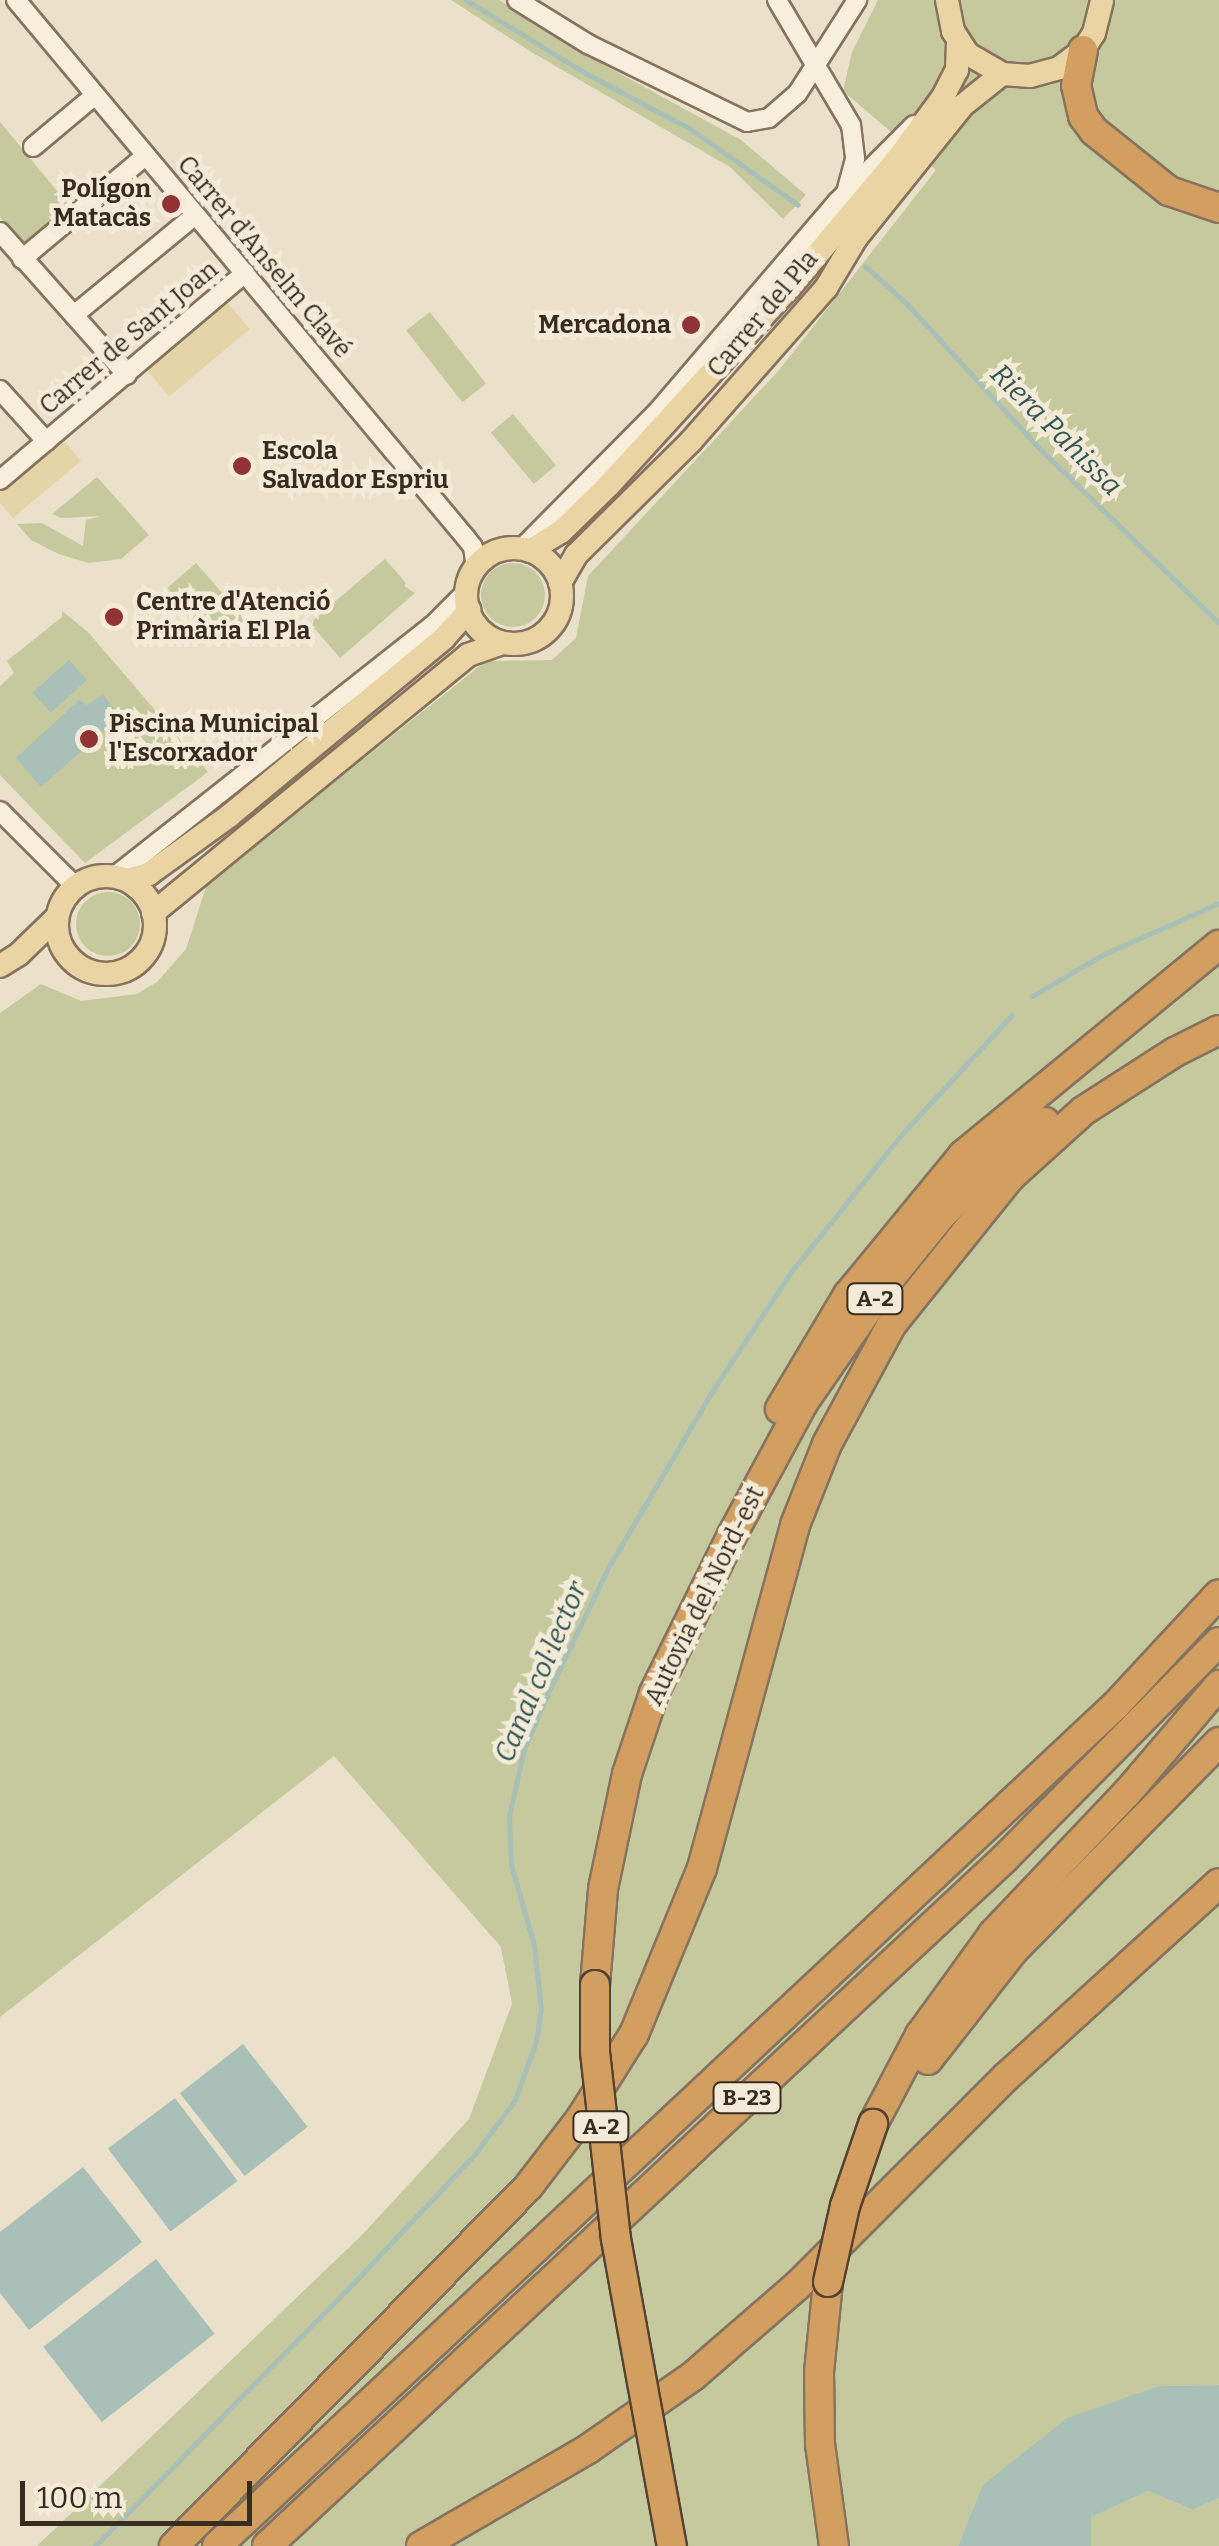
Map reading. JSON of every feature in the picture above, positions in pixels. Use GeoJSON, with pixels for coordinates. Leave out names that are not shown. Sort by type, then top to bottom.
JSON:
{"type":"FeatureCollection","features":[{"type":"Feature","properties":{"kind":"highway"},"geometry":{"type":"LineString","coordinates":[[1082,50],[1076,84],[1083,116],[1094,131],[1169,191],[1219,208]]}},
{"type":"Feature","properties":{"kind":"highway"},"geometry":{"type":"LineString","coordinates":[[654,1693],[686,1593],[809,1356],[848,1295],[964,1155],[1219,945]]}},
{"type":"Feature","properties":{"kind":"highway","name":"Autovia del Nord-est"},"geometry":{"type":"LineString","coordinates":[[672,2546],[616,2239],[599,2104],[594,1985],[596,1936],[614,1831],[654,1693],[803,1404],[884,1286],[940,1216],[986,1170],[1070,1102],[1157,1044],[1219,1012]]}},
{"type":"Feature","properties":{"kind":"highway"},"geometry":{"type":"LineString","coordinates":[[174,2546],[449,2272],[528,2187],[581,2118],[634,2034],[696,1885],[796,1526],[828,1444],[868,1363],[918,1288],[1010,1177],[1084,1110],[1175,1052],[1219,1030]]}},
{"type":"Feature","properties":{"kind":"highway","name":"B-23"},"geometry":{"type":"LineString","coordinates":[[217,2546],[1116,1705],[1219,1594]]}},
{"type":"Feature","properties":{"kind":"highway","name":"B-23"},"geometry":{"type":"LineString","coordinates":[[267,2546],[1004,1859],[1219,1642]]}},
{"type":"Feature","properties":{"kind":"highway"},"geometry":{"type":"LineString","coordinates":[[834,2546],[820,2444],[837,2282],[863,2204],[882,2126],[920,2035],[993,1934],[1126,1793],[1219,1685]]}},
{"type":"Feature","properties":{"kind":"highway"},"geometry":{"type":"LineString","coordinates":[[882,2126],[938,2042],[1014,1950],[1219,1742]]}},
{"type":"Feature","properties":{"kind":"highway"},"geometry":{"type":"LineString","coordinates":[[421,2546],[588,2449],[693,2376],[797,2286],[1006,2077],[1219,1883]]}},
{"type":"Feature","properties":{"kind":"highway"},"geometry":{"type":"LineString","coordinates":[[828,2372],[851,2546]]}},
{"type":"Feature","properties":{"kind":"main road"},"geometry":{"type":"LineString","coordinates":[[947,0],[958,42],[980,64],[1002,74],[1045,73],[1082,50],[1094,33],[1102,0]]}},
{"type":"Feature","properties":{"kind":"main road","name":"Carrer del Pla"},"geometry":{"type":"LineString","coordinates":[[525,550],[562,532],[668,425],[800,276],[952,82],[958,42]]}},
{"type":"Feature","properties":{"kind":"main road","name":"Carrer del Pla"},"geometry":{"type":"LineString","coordinates":[[560,583],[576,555],[691,441],[826,288],[856,238],[962,106],[1002,74]]}},
{"type":"Feature","properties":{"kind":"main road"},"geometry":{"type":"LineString","coordinates":[[9,960],[57,917],[74,886],[96,876],[149,874],[242,805],[444,638],[468,601],[481,556],[525,550],[549,564],[560,583],[560,608],[549,630],[528,642],[503,643],[468,654],[153,913]]}},
{"type":"Feature","properties":{"kind":"main road"},"geometry":{"type":"LineString","coordinates":[[468,601],[482,631],[503,643]]}},
{"type":"Feature","properties":{"kind":"main road"},"geometry":{"type":"LineString","coordinates":[[57,917],[57,934],[66,954],[94,972],[128,968],[151,943],[153,913],[144,894],[121,878]]}},
{"type":"Feature","properties":{"kind":"main road"},"geometry":{"type":"LineString","coordinates":[[9,960],[66,954]]}},
{"type":"Feature","properties":{"kind":"street","name":"Carrer d'Anselm Clavé"},"geometry":{"type":"LineString","coordinates":[[16,0],[481,556]]}},
{"type":"Feature","properties":{"kind":"street"},"geometry":{"type":"LineString","coordinates":[[518,0],[588,44],[747,122],[769,118],[797,94],[856,0]]}},
{"type":"Feature","properties":{"kind":"street"},"geometry":{"type":"LineString","coordinates":[[777,0],[851,124],[854,159],[846,194]]}},
{"type":"Feature","properties":{"kind":"street"},"geometry":{"type":"LineString","coordinates":[[33,148],[94,96]]}},
{"type":"Feature","properties":{"kind":"street","name":"Carrer del Pla"},"geometry":{"type":"LineString","coordinates":[[525,550],[657,412],[846,194],[878,165],[902,135],[930,113]]}},
{"type":"Feature","properties":{"kind":"street"},"geometry":{"type":"LineString","coordinates":[[22,258],[145,156]]}},
{"type":"Feature","properties":{"kind":"street"},"geometry":{"type":"LineString","coordinates":[[74,315],[194,216]]}},
{"type":"Feature","properties":{"kind":"street"},"geometry":{"type":"LineString","coordinates":[[0,232],[127,375]]}},
{"type":"Feature","properties":{"kind":"street","name":"Carrer de Sant Joan"},"geometry":{"type":"LineString","coordinates":[[0,480],[245,273]]}},
{"type":"Feature","properties":{"kind":"street"},"geometry":{"type":"LineString","coordinates":[[0,390],[46,441]]}},
{"type":"Feature","properties":{"kind":"street"},"geometry":{"type":"LineString","coordinates":[[0,811],[74,886]]}},
{"type":"Feature","properties":{"kind":"green space"},"geometry":{"type":"Polygon","coordinates":[[[451,0],[499,0],[595,60],[741,140],[806,195],[783,219],[730,167],[533,53],[451,0]]]}},
{"type":"Feature","properties":{"kind":"green space"},"geometry":{"type":"Polygon","coordinates":[[[878,0],[1219,0],[1219,2385],[1160,2386],[984,2485],[958,2546],[37,2546],[362,2235],[469,2119],[512,2004],[501,1947],[334,1756],[0,2017],[0,1013],[41,984],[81,1001],[137,994],[157,982],[186,949],[207,884],[486,661],[552,660],[576,638],[588,576],[780,369],[936,170],[843,91],[852,52],[878,0]]]}},
{"type":"Feature","properties":{"kind":"green space"},"geometry":{"type":"Polygon","coordinates":[[[0,122],[72,209],[24,247],[0,217],[0,122]]]}},
{"type":"Feature","properties":{"kind":"green space"},"geometry":{"type":"Polygon","coordinates":[[[430,312],[486,384],[462,402],[406,330],[430,312]]]}},
{"type":"Feature","properties":{"kind":"green space"},"geometry":{"type":"Polygon","coordinates":[[[513,414],[556,465],[534,484],[491,433],[513,414]]]}},
{"type":"Feature","properties":{"kind":"green space"},"geometry":{"type":"Polygon","coordinates":[[[97,477],[149,535],[121,559],[88,563],[59,554],[31,540],[17,524],[42,523],[83,546],[86,520],[101,516],[61,518],[52,514],[97,477]]]}},
{"type":"Feature","properties":{"kind":"green space"},"geometry":{"type":"Polygon","coordinates":[[[385,559],[406,583],[404,586],[415,593],[340,658],[310,623],[385,559]]]}},
{"type":"Feature","properties":{"kind":"green space"},"geometry":{"type":"Polygon","coordinates":[[[196,563],[248,623],[219,648],[167,588],[196,563]]]}},
{"type":"Feature","properties":{"kind":"green space"},"geometry":{"type":"Polygon","coordinates":[[[513,563],[536,572],[545,595],[536,618],[513,627],[490,618],[481,595],[490,572],[513,563]]]}},
{"type":"Feature","properties":{"kind":"green space","name":"Piscina Municipal l'Escorxador"},"geometry":{"type":"Polygon","coordinates":[[[62,611],[88,632],[208,772],[85,863],[0,775],[0,686],[14,673],[7,661],[62,617],[62,611]]]}},
{"type":"Feature","properties":{"kind":"green space"},"geometry":{"type":"Polygon","coordinates":[[[108,892],[131,901],[140,924],[131,947],[108,956],[85,947],[76,924],[85,901],[108,892]]]}},
{"type":"Feature","properties":{"kind":"green space"},"geometry":{"type":"Polygon","coordinates":[[[1148,2491],[1193,2510],[1219,2498],[1219,2546],[1091,2546],[1090,2517],[1148,2491]]]}},
{"type":"Feature","properties":{"kind":"sand"},"geometry":{"type":"Polygon","coordinates":[[[222,296],[250,329],[169,396],[142,363],[222,296]]]}},
{"type":"Feature","properties":{"kind":"sand"},"geometry":{"type":"Polygon","coordinates":[[[62,438],[81,461],[13,518],[0,503],[0,490],[62,438]]]}},
{"type":"Feature","properties":{"kind":"water"},"geometry":{"type":"Polygon","coordinates":[[[69,660],[87,680],[51,713],[33,693],[69,660]]]}},
{"type":"Feature","properties":{"kind":"water"},"geometry":{"type":"Polygon","coordinates":[[[103,694],[120,717],[41,787],[16,758],[79,700],[87,705],[103,694]]]}},
{"type":"Feature","properties":{"kind":"water"},"geometry":{"type":"Polygon","coordinates":[[[243,2044],[308,2127],[245,2176],[180,2093],[243,2044]]]}},
{"type":"Feature","properties":{"kind":"water"},"geometry":{"type":"Polygon","coordinates":[[[175,2098],[238,2181],[171,2232],[108,2149],[175,2098]]]}},
{"type":"Feature","properties":{"kind":"water"},"geometry":{"type":"Polygon","coordinates":[[[83,2167],[142,2242],[29,2330],[0,2293],[0,2232],[83,2167]]]}},
{"type":"Feature","properties":{"kind":"water"},"geometry":{"type":"Polygon","coordinates":[[[156,2259],[214,2334],[102,2422],[43,2347],[156,2259]]]}},
{"type":"Feature","properties":{"kind":"water"},"geometry":{"type":"Polygon","coordinates":[[[1219,2385],[1219,2498],[1193,2510],[1148,2491],[1091,2517],[1091,2546],[958,2546],[983,2485],[1067,2418],[1160,2386],[1219,2385]]]}},
{"type":"Feature","properties":{"kind":"waterway","name":"Riera Pahissa"},"geometry":{"type":"LineString","coordinates":[[466,0],[585,73],[689,128],[798,205]]}},
{"type":"Feature","properties":{"kind":"waterway","name":"Riera Pahissa"},"geometry":{"type":"LineString","coordinates":[[865,266],[907,304],[1038,447],[1219,623]]}},
{"type":"Feature","properties":{"kind":"waterway","name":"Canal col·lector"},"geometry":{"type":"LineString","coordinates":[[1032,996],[1104,954],[1219,903]]}},
{"type":"Feature","properties":{"kind":"waterway","name":"Canal col·lector"},"geometry":{"type":"LineString","coordinates":[[95,2546],[475,2154],[515,2100],[536,2041],[541,2010],[534,1945],[511,1864],[509,1816],[524,1749],[547,1695],[608,1568],[711,1393],[791,1272],[902,1134],[1012,1015]]}},
{"type":"Feature","properties":{"kind":"place","name":"Polígon Matacàs"},"geometry":{"type":"Point","coordinates":[171,204]}},
{"type":"Feature","properties":{"kind":"place","name":"Mercadona"},"geometry":{"type":"Point","coordinates":[691,325]}},
{"type":"Feature","properties":{"kind":"place","name":"Escola Salvador Espriu"},"geometry":{"type":"Point","coordinates":[242,466]}},
{"type":"Feature","properties":{"kind":"place","name":"Centre d'Atenció Primària El Pla"},"geometry":{"type":"Point","coordinates":[114,617]}},
{"type":"Feature","properties":{"kind":"place","name":"Piscina Municipal l'Escorxador"},"geometry":{"type":"Point","coordinates":[89,739]}}]}
